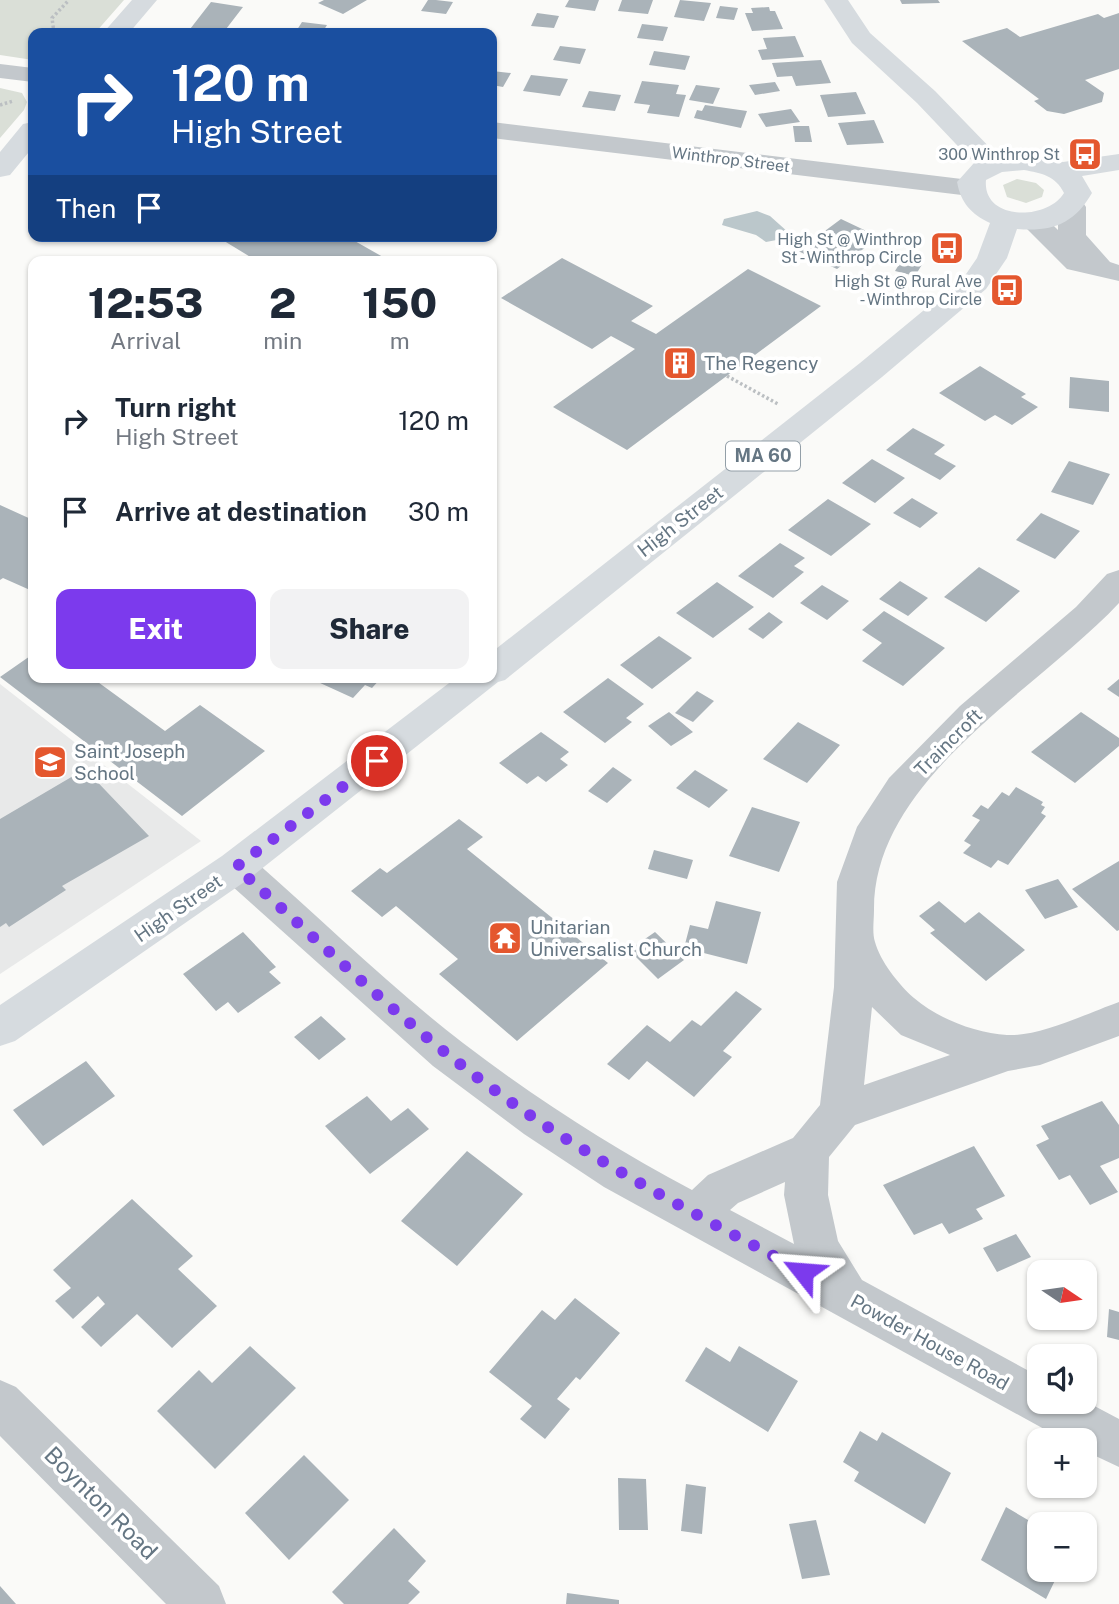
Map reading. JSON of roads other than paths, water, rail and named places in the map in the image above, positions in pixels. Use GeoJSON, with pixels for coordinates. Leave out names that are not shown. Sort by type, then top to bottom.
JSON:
{"type":"FeatureCollection","features":[{"type":"Feature","properties":{"kind":"main road"},"geometry":{"type":"LineString","coordinates":[[120,28],[145,0]]}},
{"type":"Feature","properties":{"kind":"main road"},"geometry":{"type":"LineString","coordinates":[[836,0],[861,38],[926,97],[992,166]]}},
{"type":"Feature","properties":{"kind":"main road"},"geometry":{"type":"LineString","coordinates":[[0,169],[28,136]]}},
{"type":"Feature","properties":{"kind":"main road"},"geometry":{"type":"LineString","coordinates":[[1119,162],[1062,171],[1024,162],[992,166],[977,173],[970,188],[975,200],[982,207],[1019,220],[1060,216],[1074,205],[1119,186]]}},
{"type":"Feature","properties":{"kind":"main road"},"geometry":{"type":"LineString","coordinates":[[1062,171],[1075,185],[1078,193],[1074,205]]}},
{"type":"Feature","properties":{"kind":"main road","name":"High Street"},"geometry":{"type":"LineString","coordinates":[[497,667],[871,370],[975,283],[1019,220]]}},
{"type":"Feature","properties":{"kind":"main road","name":"High Street"},"geometry":{"type":"LineString","coordinates":[[0,1028],[236,867],[476,683]]}},
{"type":"Feature","properties":{"kind":"street"},"geometry":{"type":"LineString","coordinates":[[0,71],[28,74]]}},
{"type":"Feature","properties":{"kind":"street","name":"Winthrop Street"},"geometry":{"type":"LineString","coordinates":[[497,131],[970,188]]}},
{"type":"Feature","properties":{"kind":"street"},"geometry":{"type":"LineString","coordinates":[[1074,205],[1072,237],[1090,259],[1113,273]]}},
{"type":"Feature","properties":{"kind":"street"},"geometry":{"type":"LineString","coordinates":[[1019,220],[1069,257],[1113,273]]}},
{"type":"Feature","properties":{"kind":"street","name":"Traincroft"},"geometry":{"type":"LineString","coordinates":[[1119,582],[943,744],[893,798],[877,822],[859,870],[854,895],[856,945],[840,1112],[1008,1053],[1040,1047],[1119,1019]]}},
{"type":"Feature","properties":{"kind":"street","name":"Powder House Road"},"geometry":{"type":"LineString","coordinates":[[236,867],[437,1046],[490,1087],[619,1173],[846,1295],[929,1344],[1119,1444]]}},
{"type":"Feature","properties":{"kind":"street","name":"Traincroft"},"geometry":{"type":"LineString","coordinates":[[856,945],[883,995],[917,1023],[961,1042],[1008,1053]]}},
{"type":"Feature","properties":{"kind":"street"},"geometry":{"type":"LineString","coordinates":[[696,1214],[723,1189],[808,1151],[840,1112]]}},
{"type":"Feature","properties":{"kind":"street"},"geometry":{"type":"LineString","coordinates":[[808,1151],[806,1195],[809,1219],[817,1247],[846,1295]]}},
{"type":"Feature","properties":{"kind":"street","name":"Boynton Road"},"geometry":{"type":"LineString","coordinates":[[0,1403],[201,1604]]}},
{"type":"Feature","properties":{"kind":"place","name":"300 Winthrop St"},"geometry":{"type":"Point","coordinates":[1085,154]}},
{"type":"Feature","properties":{"kind":"place","name":"High St @ Winthrop St - Winthrop Circle"},"geometry":{"type":"Point","coordinates":[947,248]}},
{"type":"Feature","properties":{"kind":"place","name":"High St @ Rural Ave - Winthrop Circle"},"geometry":{"type":"Point","coordinates":[1007,290]}},
{"type":"Feature","properties":{"kind":"place","name":"The Regency"},"geometry":{"type":"Point","coordinates":[680,363]}},
{"type":"Feature","properties":{"kind":"place","name":"Saint Joseph School"},"geometry":{"type":"Point","coordinates":[50,762]}},
{"type":"Feature","properties":{"kind":"place","name":"Unitarian Universalist Church"},"geometry":{"type":"Point","coordinates":[505,938]}}]}
